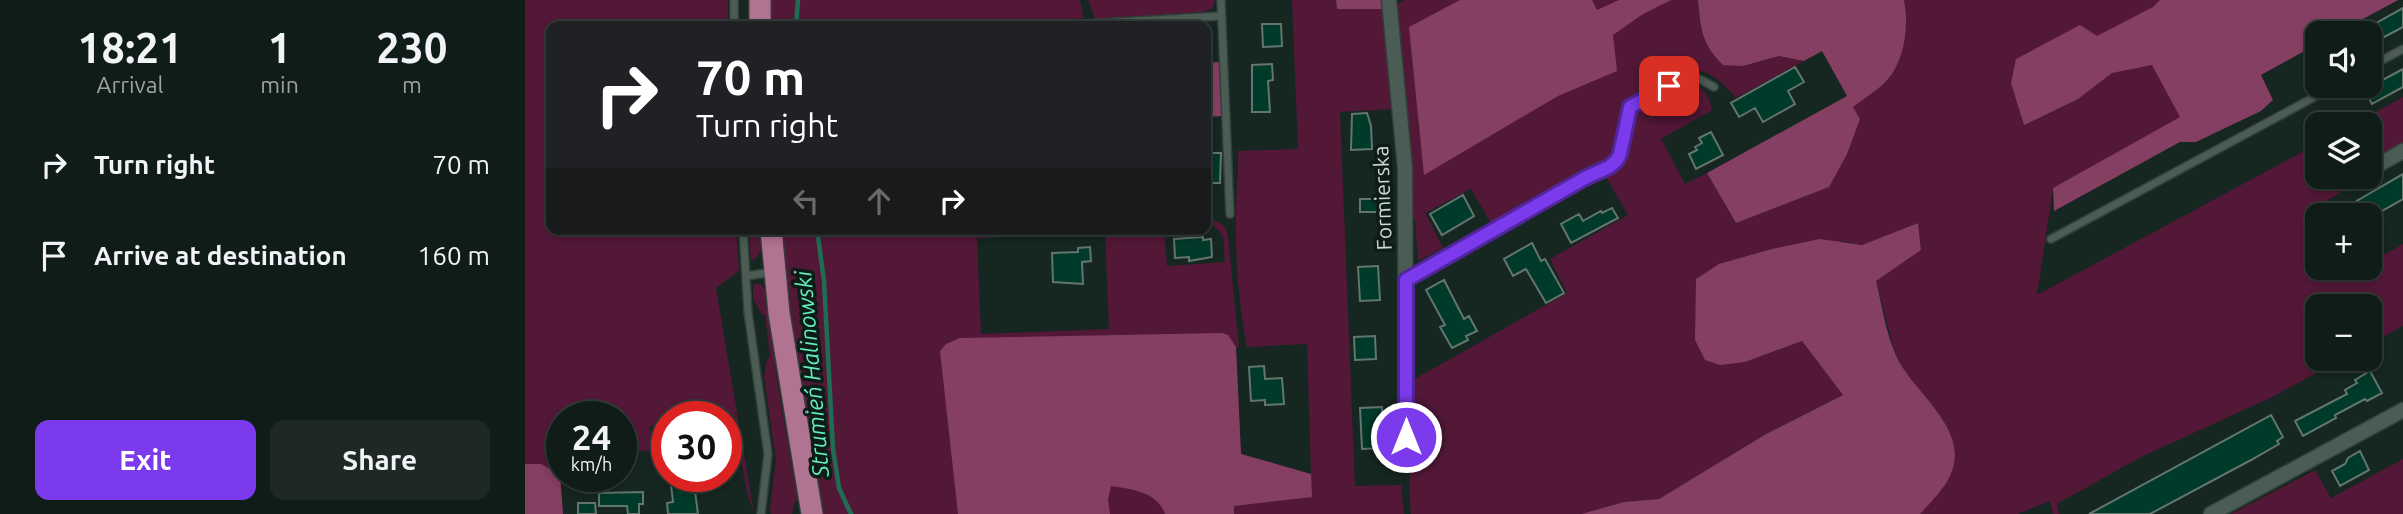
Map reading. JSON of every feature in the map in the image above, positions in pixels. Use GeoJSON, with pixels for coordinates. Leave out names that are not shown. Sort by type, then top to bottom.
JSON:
{"type":"FeatureCollection","features":[{"type":"Feature","properties":{"kind":"main road"},"geometry":{"type":"LineString","coordinates":[[760,0],[760,21]]}},
{"type":"Feature","properties":{"kind":"main road"},"geometry":{"type":"LineString","coordinates":[[771,235],[789,381],[812,514]]}},
{"type":"Feature","properties":{"kind":"street","name":"Formierska"},"geometry":{"type":"LineString","coordinates":[[1389,0],[1405,168],[1406,437]]}},
{"type":"Feature","properties":{"kind":"street"},"geometry":{"type":"LineString","coordinates":[[2382,163],[2403,151]]}},
{"type":"Feature","properties":{"kind":"street"},"geometry":{"type":"LineString","coordinates":[[2211,514],[2403,410]]}},
{"type":"Feature","properties":{"kind":"lane"},"geometry":{"type":"LineString","coordinates":[[734,0],[734,21]]}},
{"type":"Feature","properties":{"kind":"lane"},"geometry":{"type":"LineString","coordinates":[[1221,0],[1230,214]]}},
{"type":"Feature","properties":{"kind":"lane"},"geometry":{"type":"LineString","coordinates":[[1136,21],[1220,16]]}},
{"type":"Feature","properties":{"kind":"lane"},"geometry":{"type":"LineString","coordinates":[[2382,60],[2403,49]]}},
{"type":"Feature","properties":{"kind":"lane"},"geometry":{"type":"LineString","coordinates":[[1406,280],[1614,163],[1620,154],[1630,107],[1634,104],[1692,75],[1714,87]]}},
{"type":"Feature","properties":{"kind":"lane"},"geometry":{"type":"LineString","coordinates":[[2051,239],[2313,98]]}},
{"type":"Feature","properties":{"kind":"lane"},"geometry":{"type":"LineString","coordinates":[[743,235],[748,313],[768,454],[761,514]]}},
{"type":"Feature","properties":{"kind":"lane"},"geometry":{"type":"LineString","coordinates":[[745,276],[774,272]]}},
{"type":"Feature","properties":{"kind":"shaded area"},"geometry":{"type":"Polygon","coordinates":[[[525,0],[728,0],[728,21],[546,21],[546,235],[736,235],[739,271],[716,288],[735,401],[651,401],[651,450],[637,451],[637,401],[546,401],[546,492],[561,492],[563,514],[525,514],[525,0]]]}},
{"type":"Feature","properties":{"kind":"shaded area"},"geometry":{"type":"Polygon","coordinates":[[[769,0],[1080,0],[1084,18],[1046,21],[769,21],[769,0]]]}},
{"type":"Feature","properties":{"kind":"shaded area"},"geometry":{"type":"Polygon","coordinates":[[[1088,0],[1215,0],[1212,9],[1201,12],[1095,19],[1088,0]]]}},
{"type":"Feature","properties":{"kind":"shaded area"},"geometry":{"type":"Polygon","coordinates":[[[1292,0],[1336,0],[1337,9],[1385,9],[1394,109],[1340,112],[1355,486],[1401,485],[1404,514],[824,514],[797,362],[781,235],[1054,235],[977,238],[981,334],[1109,329],[1105,235],[1164,235],[1167,266],[1225,262],[1223,236],[1213,225],[1213,220],[1220,223],[1228,237],[1239,347],[1236,348],[1241,454],[1311,474],[1307,344],[1247,347],[1237,262],[1238,151],[1298,149],[1292,0]]]}},
{"type":"Feature","properties":{"kind":"shaded area"},"geometry":{"type":"Polygon","coordinates":[[[1336,0],[1385,0],[1385,9],[1337,9],[1336,0]]]}},
{"type":"Feature","properties":{"kind":"shaded area"},"geometry":{"type":"Polygon","coordinates":[[[1405,0],[1698,0],[1702,31],[1743,66],[1779,56],[1804,61],[1736,98],[1715,78],[1696,71],[1688,71],[1650,88],[1632,100],[1626,108],[1617,149],[1612,159],[1491,223],[1471,189],[1425,213],[1443,248],[1418,261],[1415,219],[1411,218],[1395,5],[1405,0]]]}},
{"type":"Feature","properties":{"kind":"shaded area"},"geometry":{"type":"Polygon","coordinates":[[[1460,0],[1592,0],[1597,10],[1619,0],[1671,0],[1643,14],[1613,35],[1617,71],[1558,96],[1424,175],[1409,27],[1460,0]]]}},
{"type":"Feature","properties":{"kind":"shaded area"},"geometry":{"type":"Polygon","coordinates":[[[1698,0],[1904,0],[1906,31],[1898,62],[1884,83],[1853,107],[1860,119],[1847,154],[1829,187],[1736,223],[1707,173],[1847,96],[1822,51],[1804,61],[1779,56],[1743,66],[1723,65],[1710,50],[1703,35],[1698,0]]]}},
{"type":"Feature","properties":{"kind":"shaded area"},"geometry":{"type":"Polygon","coordinates":[[[1904,0],[2398,0],[2359,21],[2305,21],[2305,42],[2261,75],[2053,188],[2037,295],[2305,150],[2305,189],[2338,189],[2340,193],[2322,203],[2305,203],[2305,280],[2382,280],[2382,256],[2403,244],[2403,326],[2382,337],[2382,294],[2305,294],[2305,371],[2320,371],[2272,397],[2139,458],[2057,504],[2059,514],[2053,514],[2050,501],[2018,514],[1920,514],[1950,476],[1944,421],[1902,367],[1893,347],[1876,280],[1921,250],[1918,223],[1862,245],[1841,241],[1745,362],[1802,341],[1843,395],[1766,434],[1659,499],[1624,502],[1581,514],[1411,514],[1411,381],[1567,293],[1550,259],[1628,215],[1605,175],[1620,167],[1634,112],[1686,82],[1697,85],[1704,91],[1712,110],[1661,139],[1685,184],[1707,173],[1736,223],[1829,187],[1852,109],[1881,83],[1896,62],[1904,38],[1904,0]]]}},
{"type":"Feature","properties":{"kind":"shaded area"},"geometry":{"type":"Polygon","coordinates":[[[2160,0],[2398,0],[2359,21],[2305,21],[2305,51],[2261,75],[2273,100],[2261,111],[2196,142],[2180,142],[2054,211],[2053,188],[2180,117],[2152,65],[2112,73],[2078,99],[2024,125],[2011,83],[2016,59],[2080,25],[2097,36],[2153,7],[2160,0]]]}},
{"type":"Feature","properties":{"kind":"shaded area"},"geometry":{"type":"Polygon","coordinates":[[[1219,62],[1222,116],[1211,117],[1211,63],[1219,62]]]}},
{"type":"Feature","properties":{"kind":"shaded area"},"geometry":{"type":"Polygon","coordinates":[[[2403,97],[2403,145],[2382,156],[2382,112],[2376,112],[2403,97]]]}},
{"type":"Feature","properties":{"kind":"shaded area"},"geometry":{"type":"Polygon","coordinates":[[[1918,223],[1921,250],[1876,281],[1893,348],[1903,368],[1941,418],[1954,446],[1955,461],[1950,476],[1941,491],[1920,514],[1581,514],[1624,502],[1659,499],[1766,434],[1843,395],[1802,341],[1745,362],[1720,365],[1705,360],[1695,340],[1696,279],[1719,264],[1772,249],[1820,239],[1862,245],[1918,223]]]}},
{"type":"Feature","properties":{"kind":"shaded area"},"geometry":{"type":"Polygon","coordinates":[[[749,235],[761,235],[760,252],[751,261],[749,235]]]}},
{"type":"Feature","properties":{"kind":"shaded area"},"geometry":{"type":"Polygon","coordinates":[[[753,284],[760,284],[766,290],[777,381],[798,501],[795,501],[792,514],[771,514],[776,460],[764,376],[767,359],[770,357],[765,315],[762,315],[753,299],[753,284]]]}},
{"type":"Feature","properties":{"kind":"shaded area"},"geometry":{"type":"Polygon","coordinates":[[[1228,335],[1236,347],[1241,454],[1311,474],[1312,497],[1234,506],[1234,514],[1165,514],[1150,496],[1111,486],[1108,499],[1110,514],[958,514],[940,351],[946,344],[960,338],[1228,335]]]}},
{"type":"Feature","properties":{"kind":"shaded area"},"geometry":{"type":"Polygon","coordinates":[[[742,443],[754,514],[742,465],[742,443]]]}},
{"type":"Feature","properties":{"kind":"shaded area"},"geometry":{"type":"Polygon","coordinates":[[[2403,459],[2403,514],[2231,514],[2315,470],[2331,498],[2403,459]]]}},
{"type":"Feature","properties":{"kind":"shaded area"},"geometry":{"type":"Polygon","coordinates":[[[525,464],[541,464],[546,467],[546,492],[561,492],[563,514],[525,514],[525,464]]]}},
{"type":"Feature","properties":{"kind":"building"},"geometry":{"type":"Polygon","coordinates":[[[2403,8],[2403,27],[2382,38],[2382,21],[2380,21],[2403,8]]]}},
{"type":"Feature","properties":{"kind":"building"},"geometry":{"type":"Polygon","coordinates":[[[1262,24],[1281,24],[1282,46],[1263,47],[1262,24]]]}},
{"type":"Feature","properties":{"kind":"building"},"geometry":{"type":"Polygon","coordinates":[[[1272,64],[1273,80],[1268,81],[1270,112],[1252,112],[1252,65],[1272,64]]]}},
{"type":"Feature","properties":{"kind":"building"},"geometry":{"type":"Polygon","coordinates":[[[1795,67],[1804,82],[1788,91],[1795,104],[1763,122],[1755,108],[1739,117],[1731,103],[1795,67]]]}},
{"type":"Feature","properties":{"kind":"building"},"geometry":{"type":"Polygon","coordinates":[[[2403,69],[2403,87],[2372,104],[2369,98],[2382,98],[2382,80],[2403,69]]]}},
{"type":"Feature","properties":{"kind":"building"},"geometry":{"type":"Polygon","coordinates":[[[1367,113],[1371,126],[1372,149],[1351,150],[1352,114],[1367,113]]]}},
{"type":"Feature","properties":{"kind":"building"},"geometry":{"type":"Polygon","coordinates":[[[1711,132],[1723,155],[1696,169],[1689,154],[1697,150],[1695,147],[1702,143],[1699,138],[1711,132]]]}},
{"type":"Feature","properties":{"kind":"building"},"geometry":{"type":"Polygon","coordinates":[[[1212,153],[1221,153],[1220,183],[1211,183],[1212,153]]]}},
{"type":"Feature","properties":{"kind":"building"},"geometry":{"type":"Polygon","coordinates":[[[2403,174],[2403,199],[2382,211],[2382,203],[2353,203],[2382,189],[2382,186],[2403,174]]]}},
{"type":"Feature","properties":{"kind":"building"},"geometry":{"type":"Polygon","coordinates":[[[1463,195],[1474,216],[1442,235],[1430,214],[1463,195]]]}},
{"type":"Feature","properties":{"kind":"building"},"geometry":{"type":"Polygon","coordinates":[[[1360,199],[1377,199],[1378,212],[1360,212],[1360,199]]]}},
{"type":"Feature","properties":{"kind":"building"},"geometry":{"type":"Polygon","coordinates":[[[1612,208],[1618,218],[1571,243],[1561,224],[1579,214],[1583,221],[1612,208]]]}},
{"type":"Feature","properties":{"kind":"building"},"geometry":{"type":"Polygon","coordinates":[[[1203,237],[1203,240],[1211,239],[1212,257],[1189,261],[1189,257],[1175,258],[1174,239],[1203,237]]]}},
{"type":"Feature","properties":{"kind":"building"},"geometry":{"type":"Polygon","coordinates":[[[1532,243],[1541,261],[1545,259],[1564,293],[1546,303],[1526,269],[1513,276],[1504,259],[1532,243]]]}},
{"type":"Feature","properties":{"kind":"building"},"geometry":{"type":"Polygon","coordinates":[[[1090,247],[1091,261],[1082,262],[1083,284],[1053,282],[1052,253],[1078,252],[1078,248],[1090,247]]]}},
{"type":"Feature","properties":{"kind":"building"},"geometry":{"type":"Polygon","coordinates":[[[1378,266],[1380,300],[1360,301],[1358,267],[1378,266]]]}},
{"type":"Feature","properties":{"kind":"building"},"geometry":{"type":"Polygon","coordinates":[[[1444,280],[1464,319],[1469,316],[1477,331],[1466,336],[1468,340],[1452,348],[1440,327],[1445,325],[1426,290],[1444,280]]]}},
{"type":"Feature","properties":{"kind":"building"},"geometry":{"type":"Polygon","coordinates":[[[1375,336],[1376,359],[1355,360],[1354,337],[1375,336]]]}},
{"type":"Feature","properties":{"kind":"building"},"geometry":{"type":"Polygon","coordinates":[[[1264,366],[1265,379],[1282,378],[1284,404],[1265,405],[1265,400],[1251,401],[1249,367],[1264,366]]]}},
{"type":"Feature","properties":{"kind":"building"},"geometry":{"type":"Polygon","coordinates":[[[2370,371],[2382,393],[2335,415],[2336,418],[2303,436],[2295,421],[2347,394],[2345,390],[2357,383],[2355,380],[2370,371]]]}},
{"type":"Feature","properties":{"kind":"building"},"geometry":{"type":"Polygon","coordinates":[[[1382,407],[1384,448],[1362,449],[1360,408],[1382,407]]]}},
{"type":"Feature","properties":{"kind":"building"},"geometry":{"type":"Polygon","coordinates":[[[2271,415],[2283,437],[2277,441],[2279,444],[2251,460],[2150,514],[2089,514],[2271,415]]]}},
{"type":"Feature","properties":{"kind":"building"},"geometry":{"type":"Polygon","coordinates":[[[2360,451],[2369,470],[2340,486],[2332,471],[2360,451]]]}},
{"type":"Feature","properties":{"kind":"building"},"geometry":{"type":"Polygon","coordinates":[[[643,492],[643,504],[639,504],[639,514],[628,514],[627,506],[599,506],[599,493],[643,492]]]}},
{"type":"Feature","properties":{"kind":"building"},"geometry":{"type":"Polygon","coordinates":[[[672,492],[695,492],[698,514],[668,514],[667,503],[673,502],[672,492]]]}},
{"type":"Feature","properties":{"kind":"building"},"geometry":{"type":"Polygon","coordinates":[[[578,503],[595,503],[596,514],[578,514],[578,503]]]}},
{"type":"Feature","properties":{"kind":"waterway","name":"Strumień Halinowski"},"geometry":{"type":"LineString","coordinates":[[796,21],[798,0]]}},
{"type":"Feature","properties":{"kind":"waterway","name":"Strumień Halinowski"},"geometry":{"type":"LineString","coordinates":[[818,235],[824,281],[833,449],[839,488],[851,514]]}},
{"type":"Feature","properties":{"kind":"route"},"geometry":{"type":"LineString","coordinates":[[1406,437],[1406,280],[1609,167],[1620,154],[1630,107],[1669,86]]}}]}
